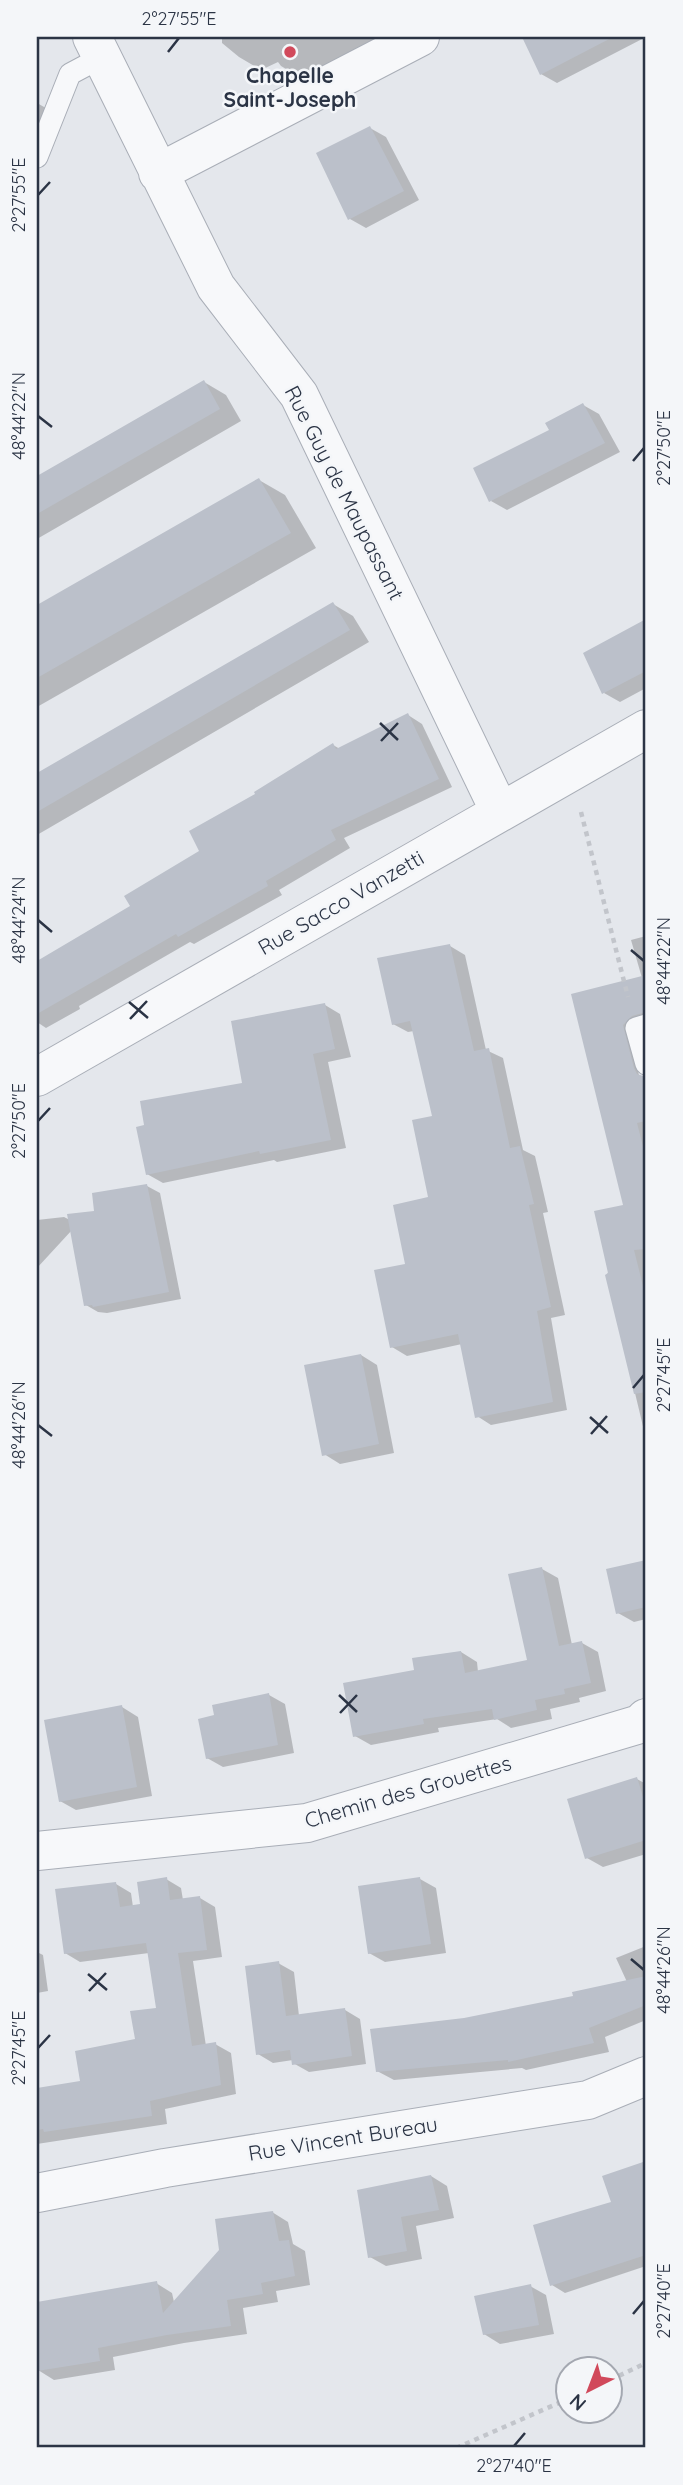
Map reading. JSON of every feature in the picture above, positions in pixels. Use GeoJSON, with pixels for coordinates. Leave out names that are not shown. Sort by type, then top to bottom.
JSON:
{"type":"FeatureCollection","features":[{"type":"Feature","properties":{"kind":"street"},"geometry":{"type":"LineString","coordinates":[[158,173],[420,37]]}},
{"type":"Feature","properties":{"kind":"street","name":"Rue Guy de Maupassant"},"geometry":{"type":"LineString","coordinates":[[97,47],[216,287],[299,395],[500,812]]}},
{"type":"Feature","properties":{"kind":"street","name":"Rue Sacco Vanzetti"},"geometry":{"type":"LineString","coordinates":[[37,1077],[646,729]]}},
{"type":"Feature","properties":{"kind":"street","name":"Chemin des Grouettes"},"geometry":{"type":"LineString","coordinates":[[37,1851],[307,1823],[640,1724],[646,1718]]}},
{"type":"Feature","properties":{"kind":"street","name":"Rue Vincent Bureau"},"geometry":{"type":"LineString","coordinates":[[37,2193],[164,2168],[588,2100],[646,2076]]}},
{"type":"Feature","properties":{"kind":"lane"},"geometry":{"type":"LineString","coordinates":[[37,158],[70,74],[97,47]]}},
{"type":"Feature","properties":{"kind":"lane"},"geometry":{"type":"LineString","coordinates":[[641,1027],[646,1064]]}},
{"type":"Feature","properties":{"kind":"path"},"geometry":{"type":"LineString","coordinates":[[565,775],[577,799],[641,1027]]}},
{"type":"Feature","properties":{"kind":"path"},"geometry":{"type":"LineString","coordinates":[[624,2374],[646,2364]]}},
{"type":"Feature","properties":{"kind":"path"},"geometry":{"type":"LineString","coordinates":[[456,2448],[554,2405]]}},
{"type":"Feature","properties":{"kind":"building"},"geometry":{"type":"Polygon","coordinates":[[[522,37],[613,37],[540,75],[522,37]]]}},
{"type":"Feature","properties":{"kind":"building"},"geometry":{"type":"Polygon","coordinates":[[[370,126],[404,191],[348,220],[316,153],[370,126]]]}},
{"type":"Feature","properties":{"kind":"building"},"geometry":{"type":"Polygon","coordinates":[[[204,380],[220,409],[37,514],[37,476],[204,380]]]}},
{"type":"Feature","properties":{"kind":"building"},"geometry":{"type":"Polygon","coordinates":[[[583,403],[605,443],[489,502],[473,468],[549,430],[545,423],[583,403]]]}},
{"type":"Feature","properties":{"kind":"building"},"geometry":{"type":"Polygon","coordinates":[[[259,478],[291,533],[37,678],[37,605],[259,478]]]}},
{"type":"Feature","properties":{"kind":"building"},"geometry":{"type":"Polygon","coordinates":[[[333,602],[350,630],[37,812],[37,773],[333,602]]]}},
{"type":"Feature","properties":{"kind":"building"},"geometry":{"type":"Polygon","coordinates":[[[646,619],[646,671],[602,694],[583,653],[646,619]]]}},
{"type":"Feature","properties":{"kind":"building"},"geometry":{"type":"Polygon","coordinates":[[[408,713],[439,779],[331,830],[336,840],[266,881],[268,886],[178,937],[176,934],[37,1014],[37,961],[130,906],[124,896],[199,851],[189,831],[255,794],[254,792],[333,743],[336,749],[408,713]]]}},
{"type":"Feature","properties":{"kind":"building"},"geometry":{"type":"Polygon","coordinates":[[[450,944],[474,1051],[489,1048],[510,1148],[520,1146],[534,1204],[529,1205],[551,1307],[537,1311],[553,1402],[475,1418],[458,1334],[390,1348],[374,1270],[405,1264],[393,1205],[428,1197],[412,1120],[432,1116],[410,1021],[392,1025],[377,958],[450,944]]]}},
{"type":"Feature","properties":{"kind":"building"},"geometry":{"type":"Polygon","coordinates":[[[646,975],[646,1012],[632,1016],[623,1025],[634,1068],[637,1074],[646,1077],[646,1121],[637,1123],[646,1158],[646,1249],[634,1250],[646,1298],[646,1392],[634,1394],[605,1275],[608,1273],[594,1211],[623,1205],[571,994],[646,975]]]}},
{"type":"Feature","properties":{"kind":"building"},"geometry":{"type":"Polygon","coordinates":[[[325,1003],[335,1049],[313,1054],[331,1140],[260,1154],[259,1151],[146,1175],[136,1127],[144,1125],[140,1101],[242,1083],[231,1021],[325,1003]]]}},
{"type":"Feature","properties":{"kind":"building"},"geometry":{"type":"Polygon","coordinates":[[[147,1184],[169,1292],[93,1307],[84,1306],[67,1214],[94,1211],[92,1193],[147,1184]]]}},
{"type":"Feature","properties":{"kind":"building"},"geometry":{"type":"Polygon","coordinates":[[[361,1354],[379,1444],[322,1456],[304,1365],[361,1354]]]}},
{"type":"Feature","properties":{"kind":"building"},"geometry":{"type":"Polygon","coordinates":[[[646,1560],[646,1607],[616,1614],[606,1569],[646,1560]]]}},
{"type":"Feature","properties":{"kind":"building"},"geometry":{"type":"Polygon","coordinates":[[[542,1567],[559,1646],[582,1641],[591,1683],[564,1689],[565,1694],[535,1700],[537,1710],[494,1720],[492,1709],[423,1719],[424,1724],[353,1737],[343,1683],[414,1670],[412,1658],[461,1651],[465,1673],[527,1660],[508,1574],[542,1567]]]}},
{"type":"Feature","properties":{"kind":"building"},"geometry":{"type":"Polygon","coordinates":[[[269,1693],[278,1745],[206,1759],[198,1719],[214,1715],[212,1705],[269,1693]]]}},
{"type":"Feature","properties":{"kind":"building"},"geometry":{"type":"Polygon","coordinates":[[[122,1705],[137,1787],[59,1802],[44,1720],[122,1705]]]}},
{"type":"Feature","properties":{"kind":"building"},"geometry":{"type":"Polygon","coordinates":[[[637,1777],[646,1807],[646,1840],[585,1859],[567,1799],[637,1777]]]}},
{"type":"Feature","properties":{"kind":"building"},"geometry":{"type":"Polygon","coordinates":[[[167,1877],[170,1900],[200,1896],[207,1950],[178,1953],[192,2046],[216,2042],[221,2085],[150,2101],[152,2116],[44,2132],[43,2129],[37,2130],[37,2088],[80,2081],[75,2051],[135,2039],[130,2011],[156,2008],[146,1943],[64,1954],[55,1889],[116,1882],[120,1907],[140,1904],[137,1882],[167,1877]]]}},
{"type":"Feature","properties":{"kind":"building"},"geometry":{"type":"Polygon","coordinates":[[[420,1877],[431,1944],[368,1954],[358,1886],[420,1877]]]}},
{"type":"Feature","properties":{"kind":"building"},"geometry":{"type":"Polygon","coordinates":[[[279,1961],[286,2016],[345,2008],[352,2056],[292,2065],[290,2050],[256,2055],[245,1966],[279,1961]]]}},
{"type":"Feature","properties":{"kind":"building"},"geometry":{"type":"Polygon","coordinates":[[[646,1976],[646,2005],[589,2028],[594,2043],[508,2062],[376,2072],[370,2029],[464,2018],[573,1996],[572,1992],[646,1976]]]}},
{"type":"Feature","properties":{"kind":"building"},"geometry":{"type":"Polygon","coordinates":[[[646,2161],[646,2255],[550,2286],[533,2225],[611,2202],[602,2176],[646,2161]]]}},
{"type":"Feature","properties":{"kind":"building"},"geometry":{"type":"Polygon","coordinates":[[[431,2175],[439,2210],[401,2217],[407,2251],[368,2258],[357,2190],[431,2175]]]}},
{"type":"Feature","properties":{"kind":"building"},"geometry":{"type":"Polygon","coordinates":[[[273,2211],[279,2241],[289,2240],[295,2276],[261,2283],[263,2294],[227,2300],[231,2326],[98,2348],[100,2361],[37,2371],[37,2302],[157,2281],[163,2313],[219,2250],[215,2219],[273,2211]]]}},
{"type":"Feature","properties":{"kind":"building"},"geometry":{"type":"Polygon","coordinates":[[[531,2284],[539,2325],[483,2335],[474,2296],[531,2284]]]}},
{"type":"Feature","properties":{"kind":"place","name":"Chapelle Saint-Joseph"},"geometry":{"type":"Point","coordinates":[290,52]}}]}
